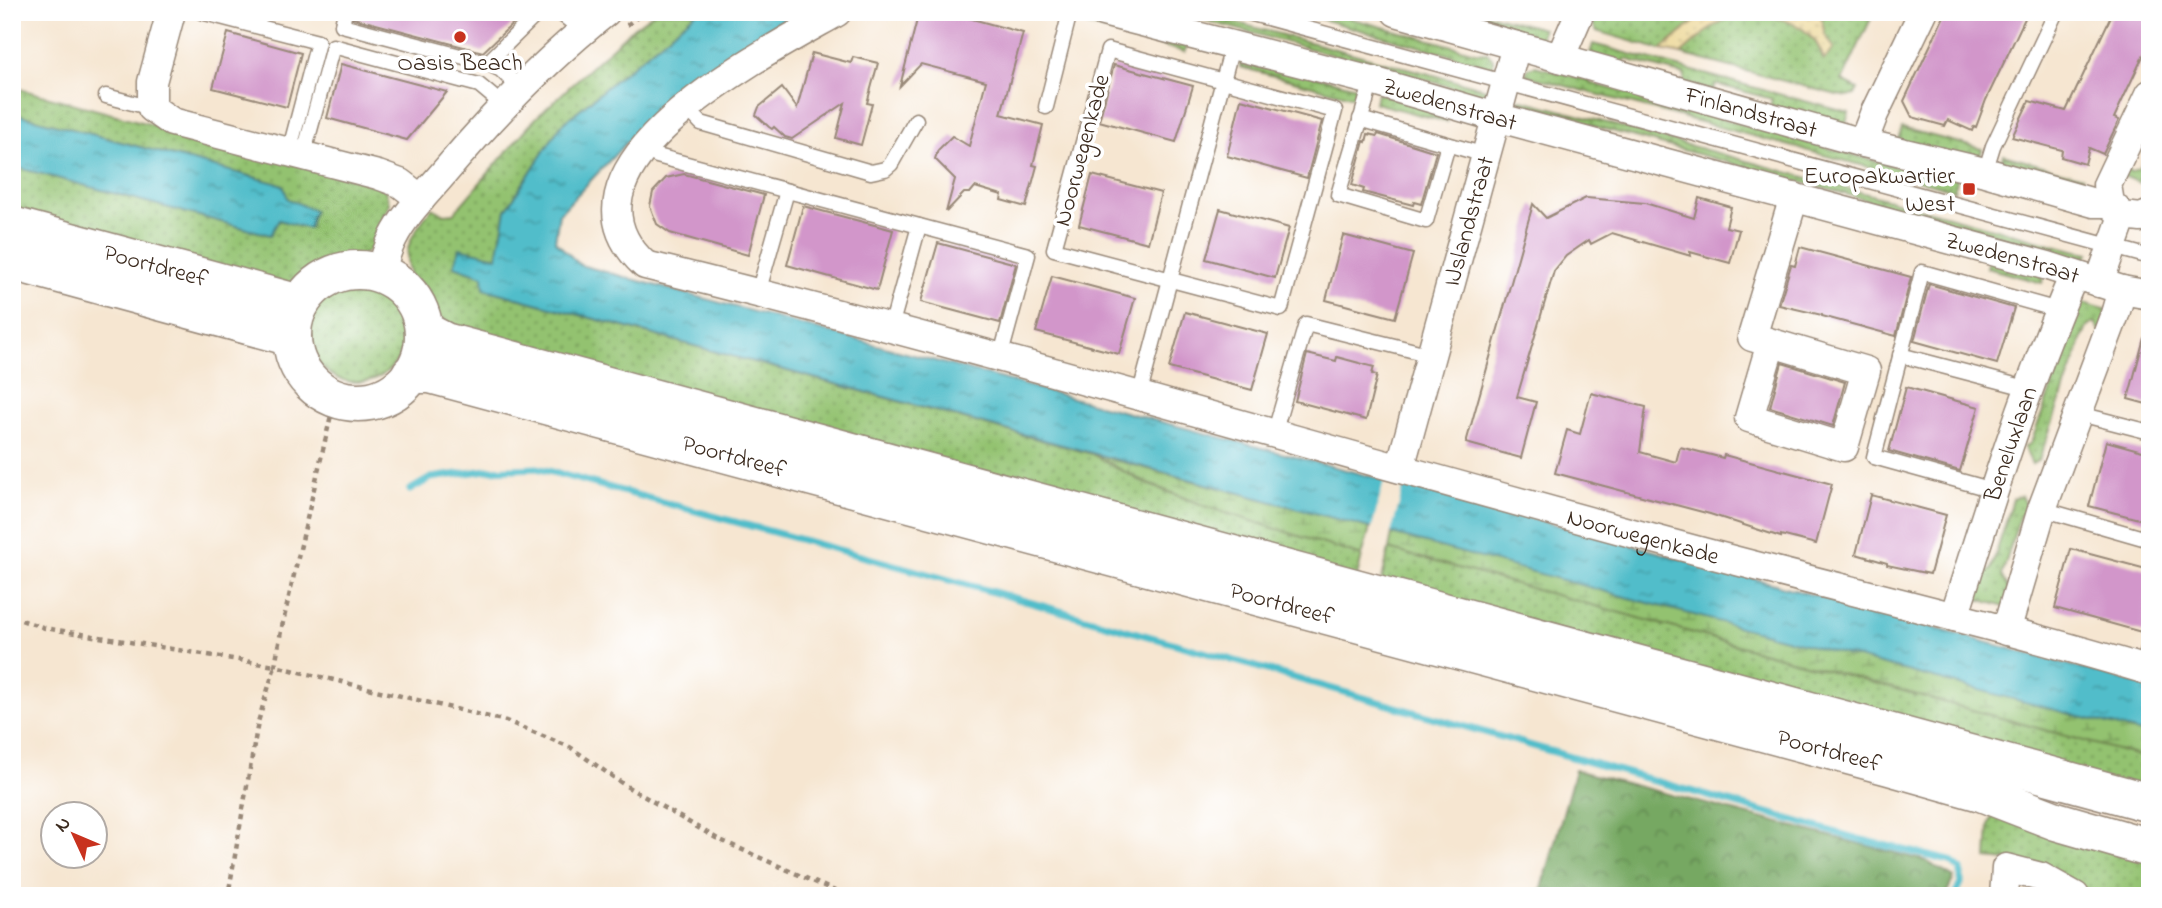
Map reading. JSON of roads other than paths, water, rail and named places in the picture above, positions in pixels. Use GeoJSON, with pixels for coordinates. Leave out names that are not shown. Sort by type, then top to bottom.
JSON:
{"type":"FeatureCollection","features":[{"type":"Feature","properties":{"kind":"main road","name":"Poortdreef"},"geometry":{"type":"LineString","coordinates":[[12,226],[296,321]]}},
{"type":"Feature","properties":{"kind":"main road","name":"Poortdreef"},"geometry":{"type":"LineString","coordinates":[[12,261],[296,321]]}},
{"type":"Feature","properties":{"kind":"main road"},"geometry":{"type":"LineString","coordinates":[[362,270],[380,273],[402,286],[411,296],[422,318],[423,346],[419,361],[411,374],[390,393],[377,399],[356,401],[335,398],[309,380],[297,360],[296,321],[311,289],[334,275],[362,270]]}},
{"type":"Feature","properties":{"kind":"main road","name":"Poortdreef"},"geometry":{"type":"LineString","coordinates":[[424,331],[445,342],[1332,599]]}},
{"type":"Feature","properties":{"kind":"main road","name":"Poortdreef"},"geometry":{"type":"LineString","coordinates":[[411,374],[430,373],[2150,803]]}},
{"type":"Feature","properties":{"kind":"main road","name":"Poortdreef"},"geometry":{"type":"LineString","coordinates":[[1373,610],[1981,792],[2056,821],[2150,848]]}},
{"type":"Feature","properties":{"kind":"street"},"geometry":{"type":"LineString","coordinates":[[171,12],[152,82],[152,108],[172,121],[400,183],[421,199]]}},
{"type":"Feature","properties":{"kind":"street"},"geometry":{"type":"LineString","coordinates":[[380,273],[392,239],[421,199],[512,98],[583,30],[606,12]]}},
{"type":"Feature","properties":{"kind":"street","name":"Noorwegenkade"},"geometry":{"type":"LineString","coordinates":[[837,12],[755,60],[687,108],[659,132],[635,159],[618,192],[615,212],[620,233],[630,251],[645,265],[891,327],[1660,541],[2146,670]]}},
{"type":"Feature","properties":{"kind":"street","name":"Zwedenstraat"},"geometry":{"type":"LineString","coordinates":[[1103,12],[1372,81],[2048,266],[2111,286]]}},
{"type":"Feature","properties":{"kind":"street","name":"Finlandstraat"},"geometry":{"type":"LineString","coordinates":[[1396,12],[1863,143],[1985,172],[2127,211]]}},
{"type":"Feature","properties":{"kind":"street"},"geometry":{"type":"LineString","coordinates":[[1560,58],[1580,12]]}},
{"type":"Feature","properties":{"kind":"street"},"geometry":{"type":"LineString","coordinates":[[1863,143],[1923,12]]}},
{"type":"Feature","properties":{"kind":"street","name":"IJslandstraat"},"geometry":{"type":"LineString","coordinates":[[1400,468],[1516,46]]}},
{"type":"Feature","properties":{"kind":"street","name":"Beneluxlaan"},"geometry":{"type":"LineString","coordinates":[[2006,631],[2042,509],[2115,314],[2111,286],[2111,247],[2127,211],[2107,185],[2150,94]]}},
{"type":"Feature","properties":{"kind":"street"},"geometry":{"type":"LineString","coordinates":[[1772,344],[1749,418],[1844,447],[1866,372],[1752,338],[1794,197]]}},
{"type":"Feature","properties":{"kind":"street","name":"Beneluxlaan"},"geometry":{"type":"LineString","coordinates":[[1954,617],[1993,490],[2058,310],[2111,286]]}},
{"type":"Feature","properties":{"kind":"street"},"geometry":{"type":"LineString","coordinates":[[2004,896],[2006,868],[2042,877],[2075,896]]}},
{"type":"Feature","properties":{"kind":"lane"},"geometry":{"type":"LineString","coordinates":[[201,12],[317,42],[296,154]]}},
{"type":"Feature","properties":{"kind":"lane"},"geometry":{"type":"LineString","coordinates":[[345,12],[342,25],[487,63],[501,70],[512,98]]}},
{"type":"Feature","properties":{"kind":"lane"},"geometry":{"type":"LineString","coordinates":[[487,63],[539,12]]}},
{"type":"Feature","properties":{"kind":"lane"},"geometry":{"type":"LineString","coordinates":[[559,12],[583,30]]}},
{"type":"Feature","properties":{"kind":"lane"},"geometry":{"type":"LineString","coordinates":[[1046,107],[1070,12]]}},
{"type":"Feature","properties":{"kind":"lane"},"geometry":{"type":"LineString","coordinates":[[1245,12],[2150,257]]}},
{"type":"Feature","properties":{"kind":"lane"},"geometry":{"type":"LineString","coordinates":[[1985,172],[1993,146],[2056,12]]}},
{"type":"Feature","properties":{"kind":"lane"},"geometry":{"type":"LineString","coordinates":[[296,154],[333,46],[479,85],[512,98]]}},
{"type":"Feature","properties":{"kind":"lane"},"geometry":{"type":"LineString","coordinates":[[1139,396],[1232,47]]}},
{"type":"Feature","properties":{"kind":"lane","name":"Noorwegenkade"},"geometry":{"type":"LineString","coordinates":[[1108,50],[1223,81],[1335,111],[1281,309],[1054,249],[1108,50]]}},
{"type":"Feature","properties":{"kind":"lane","name":"IJslandstraat"},"geometry":{"type":"LineString","coordinates":[[1372,81],[1338,195],[1426,221],[1448,145]]}},
{"type":"Feature","properties":{"kind":"lane"},"geometry":{"type":"LineString","coordinates":[[106,96],[152,108]]}},
{"type":"Feature","properties":{"kind":"lane"},"geometry":{"type":"LineString","coordinates":[[687,108],[701,123],[871,173],[891,164],[916,120]]}},
{"type":"Feature","properties":{"kind":"lane"},"geometry":{"type":"LineString","coordinates":[[1360,119],[1485,155]]}},
{"type":"Feature","properties":{"kind":"lane"},"geometry":{"type":"LineString","coordinates":[[643,149],[657,156],[1028,255],[1000,358]]}},
{"type":"Feature","properties":{"kind":"lane"},"geometry":{"type":"LineString","coordinates":[[758,293],[787,191]]}},
{"type":"Feature","properties":{"kind":"lane"},"geometry":{"type":"LineString","coordinates":[[891,327],[919,226]]}},
{"type":"Feature","properties":{"kind":"lane"},"geometry":{"type":"LineString","coordinates":[[1993,490],[1874,457],[1922,272],[2058,310]]}},
{"type":"Feature","properties":{"kind":"lane"},"geometry":{"type":"LineString","coordinates":[[1274,434],[1306,324],[1431,355]]}},
{"type":"Feature","properties":{"kind":"lane"},"geometry":{"type":"LineString","coordinates":[[1900,355],[2029,388]]}},
{"type":"Feature","properties":{"kind":"lane"},"geometry":{"type":"LineString","coordinates":[[2076,413],[2150,432]]}},
{"type":"Feature","properties":{"kind":"lane"},"geometry":{"type":"LineString","coordinates":[[2042,509],[2150,540]]}},
{"type":"Feature","properties":{"kind":"lane"},"geometry":{"type":"LineString","coordinates":[[2146,670],[2150,641]]}},
{"type":"Feature","properties":{"kind":"water"},"geometry":{"type":"Polygon","coordinates":[[[697,12],[796,12],[757,37],[641,127],[559,214],[555,241],[580,265],[1158,421],[1584,532],[2150,687],[2150,735],[1633,599],[484,289],[483,276],[454,266],[460,248],[497,257],[506,210],[561,125],[697,12]]]}},
{"type":"Feature","properties":{"kind":"water"},"geometry":{"type":"Polygon","coordinates":[[[12,113],[283,185],[288,199],[314,210],[309,229],[279,220],[270,235],[12,166],[12,113]]]}},
{"type":"Feature","properties":{"kind":"waterway"},"geometry":{"type":"LineString","coordinates":[[410,490],[431,478],[487,470],[537,468],[997,593],[1862,840],[1950,861],[1961,870],[1961,883],[1955,896]]}},
{"type":"Feature","properties":{"kind":"place","name":"Oasis Beach"},"geometry":{"type":"Point","coordinates":[460,37]}},
{"type":"Feature","properties":{"kind":"place","name":"Europakwartier West"},"geometry":{"type":"Point","coordinates":[1969,189]}}]}
